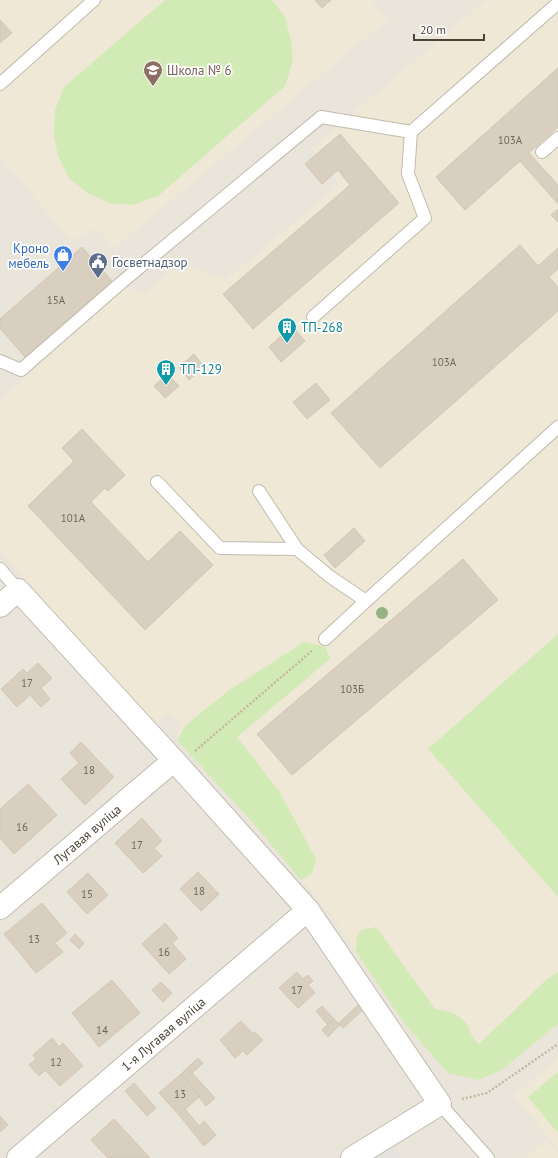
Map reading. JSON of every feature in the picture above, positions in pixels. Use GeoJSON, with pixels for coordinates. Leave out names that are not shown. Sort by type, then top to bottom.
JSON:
{"type":"FeatureCollection","features":[{"type":"Feature","properties":{"kind":"street"},"geometry":{"type":"LineString","coordinates":[[0,606],[18,590],[308,910],[440,1104],[352,1158]]}},
{"type":"Feature","properties":{"kind":"street","name":"Лугавая вуліца"},"geometry":{"type":"LineString","coordinates":[[0,908],[176,764]]}},
{"type":"Feature","properties":{"kind":"street","name":"1-я Лугавая вуліца"},"geometry":{"type":"LineString","coordinates":[[18,1158],[308,910]]}},
{"type":"Feature","properties":{"kind":"lane"},"geometry":{"type":"LineString","coordinates":[[0,84],[94,0]]}},
{"type":"Feature","properties":{"kind":"lane"},"geometry":{"type":"LineString","coordinates":[[313,318],[425,218],[408,174],[411,132],[558,3]]}},
{"type":"Feature","properties":{"kind":"lane"},"geometry":{"type":"LineString","coordinates":[[0,361],[21,370],[122,282],[321,117],[411,132]]}},
{"type":"Feature","properties":{"kind":"lane"},"geometry":{"type":"LineString","coordinates":[[542,152],[558,138]]}},
{"type":"Feature","properties":{"kind":"lane"},"geometry":{"type":"LineString","coordinates":[[325,639],[558,426]]}},
{"type":"Feature","properties":{"kind":"lane"},"geometry":{"type":"LineString","coordinates":[[156,482],[220,548],[296,549]]}},
{"type":"Feature","properties":{"kind":"lane"},"geometry":{"type":"LineString","coordinates":[[259,491],[296,549],[329,576],[366,600]]}},
{"type":"Feature","properties":{"kind":"lane"},"geometry":{"type":"LineString","coordinates":[[0,569],[18,590]]}},
{"type":"Feature","properties":{"kind":"lane"},"geometry":{"type":"LineString","coordinates":[[440,1104],[488,1158]]}},
{"type":"Feature","properties":{"kind":"path"},"geometry":{"type":"LineString","coordinates":[[176,764],[190,755],[325,639]]}},
{"type":"Feature","properties":{"kind":"path"},"geometry":{"type":"LineString","coordinates":[[440,1104],[487,1093],[558,1044]]}},
{"type":"Feature","properties":{"kind":"shaded area"},"geometry":{"type":"Polygon","coordinates":[[[0,0],[558,0],[558,1158],[0,1158],[0,0]]]}},
{"type":"Feature","properties":{"kind":"shaded area","name":"Школа № 6"},"geometry":{"type":"Polygon","coordinates":[[[0,0],[371,0],[388,19],[114,248],[97,228],[71,241],[0,156],[0,0]]]}},
{"type":"Feature","properties":{"kind":"shaded area"},"geometry":{"type":"Polygon","coordinates":[[[486,0],[558,0],[558,1024],[500,1071],[478,1080],[448,1073],[404,1023],[329,912],[255,825],[177,740],[180,725],[170,712],[155,725],[0,551],[0,400],[128,287],[145,294],[181,263],[226,280],[340,184],[312,148],[486,0]]]}},
{"type":"Feature","properties":{"kind":"shaded area"},"geometry":{"type":"Polygon","coordinates":[[[558,1058],[558,1149],[513,1096],[558,1058]]]}},
{"type":"Feature","properties":{"kind":"shaded area"},"geometry":{"type":"Polygon","coordinates":[[[546,1140],[558,1154],[558,1158],[525,1158],[546,1140]]]}},
{"type":"Feature","properties":{"kind":"shaded area"},"geometry":{"type":"Polygon","coordinates":[[[388,1143],[402,1158],[371,1158],[388,1143]]]}},
{"type":"Feature","properties":{"kind":"green space"},"geometry":{"type":"Polygon","coordinates":[[[165,0],[272,0],[285,17],[291,40],[293,61],[285,86],[158,196],[132,205],[109,203],[87,193],[69,178],[58,156],[54,136],[55,110],[64,87],[165,0]]]}},
{"type":"Feature","properties":{"kind":"green space"},"geometry":{"type":"Polygon","coordinates":[[[558,634],[558,897],[428,749],[558,634]]]}},
{"type":"Feature","properties":{"kind":"green space"},"geometry":{"type":"Polygon","coordinates":[[[304,642],[325,646],[330,659],[237,737],[279,791],[316,859],[312,873],[301,880],[255,825],[177,740],[186,725],[228,691],[304,642]]]}},
{"type":"Feature","properties":{"kind":"green space"},"geometry":{"type":"Polygon","coordinates":[[[376,927],[435,1009],[449,1012],[461,1018],[479,1044],[546,980],[558,972],[558,1024],[500,1071],[478,1080],[448,1073],[404,1023],[356,952],[357,937],[361,930],[376,927]]]}},
{"type":"Feature","properties":{"kind":"green space"},"geometry":{"type":"Polygon","coordinates":[[[558,1072],[558,1133],[528,1097],[558,1072]]]}},
{"type":"Feature","properties":{"kind":"building"},"geometry":{"type":"Polygon","coordinates":[[[315,0],[331,0],[322,8],[315,0]]]}},
{"type":"Feature","properties":{"kind":"building"},"geometry":{"type":"Polygon","coordinates":[[[0,20],[12,33],[0,43],[0,20]]]}},
{"type":"Feature","properties":{"kind":"building"},"geometry":{"type":"Polygon","coordinates":[[[558,68],[558,127],[529,153],[558,185],[558,204],[520,161],[465,210],[436,177],[558,68]]]}},
{"type":"Feature","properties":{"kind":"building"},"geometry":{"type":"Polygon","coordinates":[[[340,134],[399,203],[253,329],[223,294],[350,185],[338,170],[322,184],[305,164],[340,134]]]}},
{"type":"Feature","properties":{"kind":"building"},"geometry":{"type":"Polygon","coordinates":[[[558,209],[558,222],[551,215],[558,209]]]}},
{"type":"Feature","properties":{"kind":"building"},"geometry":{"type":"Polygon","coordinates":[[[520,245],[538,266],[558,248],[558,269],[549,277],[558,287],[558,311],[380,468],[331,413],[520,245]]]}},
{"type":"Feature","properties":{"kind":"building"},"geometry":{"type":"Polygon","coordinates":[[[82,247],[112,281],[25,357],[0,328],[0,319],[82,247]]]}},
{"type":"Feature","properties":{"kind":"building","name":"ТП-268"},"geometry":{"type":"Polygon","coordinates":[[[292,326],[305,341],[281,362],[269,347],[292,326]]]}},
{"type":"Feature","properties":{"kind":"building"},"geometry":{"type":"Polygon","coordinates":[[[194,354],[204,367],[189,380],[179,367],[194,354]]]}},
{"type":"Feature","properties":{"kind":"building","name":"ТП-129"},"geometry":{"type":"Polygon","coordinates":[[[167,374],[179,386],[165,398],[154,386],[167,374]]]}},
{"type":"Feature","properties":{"kind":"building"},"geometry":{"type":"Polygon","coordinates":[[[316,383],[330,400],[307,419],[293,402],[316,383]]]}},
{"type":"Feature","properties":{"kind":"building"},"geometry":{"type":"Polygon","coordinates":[[[82,429],[125,475],[108,491],[105,488],[91,502],[148,562],[180,531],[213,565],[145,630],[28,506],[74,461],[62,448],[82,429]]]}},
{"type":"Feature","properties":{"kind":"building"},"geometry":{"type":"Polygon","coordinates":[[[354,528],[365,541],[335,568],[324,555],[354,528]]]}},
{"type":"Feature","properties":{"kind":"building"},"geometry":{"type":"Polygon","coordinates":[[[463,559],[498,600],[292,775],[257,734],[463,559]]]}},
{"type":"Feature","properties":{"kind":"building"},"geometry":{"type":"Polygon","coordinates":[[[38,663],[52,678],[41,688],[50,699],[41,707],[30,695],[17,707],[1,689],[23,669],[27,673],[38,663]]]}},
{"type":"Feature","properties":{"kind":"building"},"geometry":{"type":"Polygon","coordinates":[[[81,742],[114,777],[85,805],[61,779],[79,763],[70,753],[81,742]]]}},
{"type":"Feature","properties":{"kind":"building"},"geometry":{"type":"Polygon","coordinates":[[[28,784],[57,815],[14,854],[0,838],[0,809],[28,784]]]}},
{"type":"Feature","properties":{"kind":"building"},"geometry":{"type":"Polygon","coordinates":[[[142,818],[162,841],[154,848],[162,856],[143,873],[115,843],[142,818]]]}},
{"type":"Feature","properties":{"kind":"building"},"geometry":{"type":"Polygon","coordinates":[[[198,872],[219,894],[201,911],[180,889],[198,872]]]}},
{"type":"Feature","properties":{"kind":"building"},"geometry":{"type":"Polygon","coordinates":[[[88,873],[108,895],[87,914],[67,892],[88,873]]]}},
{"type":"Feature","properties":{"kind":"building"},"geometry":{"type":"Polygon","coordinates":[[[42,903],[67,933],[55,943],[63,952],[36,973],[4,934],[42,903]]]}},
{"type":"Feature","properties":{"kind":"building"},"geometry":{"type":"Polygon","coordinates":[[[165,923],[178,938],[172,943],[186,959],[169,974],[142,944],[165,923]]]}},
{"type":"Feature","properties":{"kind":"building"},"geometry":{"type":"Polygon","coordinates":[[[75,934],[84,943],[79,949],[70,940],[75,934]]]}},
{"type":"Feature","properties":{"kind":"building"},"geometry":{"type":"Polygon","coordinates":[[[297,972],[303,979],[308,975],[313,981],[308,985],[315,993],[298,1008],[279,988],[297,972]]]}},
{"type":"Feature","properties":{"kind":"building"},"geometry":{"type":"Polygon","coordinates":[[[112,980],[140,1013],[99,1047],[72,1013],[112,980]]]}},
{"type":"Feature","properties":{"kind":"building"},"geometry":{"type":"Polygon","coordinates":[[[161,982],[172,993],[163,1002],[152,990],[161,982]]]}},
{"type":"Feature","properties":{"kind":"building"},"geometry":{"type":"Polygon","coordinates":[[[359,1004],[364,1009],[343,1028],[338,1024],[359,1004]]]}},
{"type":"Feature","properties":{"kind":"building"},"geometry":{"type":"Polygon","coordinates":[[[322,1006],[334,1019],[328,1025],[316,1011],[322,1006]]]}},
{"type":"Feature","properties":{"kind":"building"},"geometry":{"type":"Polygon","coordinates":[[[334,1019],[340,1025],[328,1037],[322,1030],[334,1019]]]}},
{"type":"Feature","properties":{"kind":"building"},"geometry":{"type":"Polygon","coordinates":[[[241,1021],[253,1034],[255,1032],[263,1040],[247,1055],[243,1051],[235,1058],[220,1040],[241,1021]]]}},
{"type":"Feature","properties":{"kind":"building"},"geometry":{"type":"Polygon","coordinates":[[[52,1038],[59,1047],[63,1043],[83,1066],[60,1086],[45,1070],[39,1076],[29,1065],[36,1059],[33,1055],[52,1038]]]}},
{"type":"Feature","properties":{"kind":"building"},"geometry":{"type":"Polygon","coordinates":[[[198,1058],[203,1063],[192,1073],[215,1098],[206,1106],[199,1097],[200,1096],[181,1074],[198,1058]]]}},
{"type":"Feature","properties":{"kind":"building"},"geometry":{"type":"Polygon","coordinates":[[[181,1074],[200,1096],[179,1115],[159,1093],[181,1074]]]}},
{"type":"Feature","properties":{"kind":"building"},"geometry":{"type":"Polygon","coordinates":[[[134,1083],[156,1108],[147,1116],[125,1091],[134,1083]]]}},
{"type":"Feature","properties":{"kind":"building"},"geometry":{"type":"Polygon","coordinates":[[[185,1109],[199,1126],[204,1121],[216,1135],[204,1146],[179,1115],[185,1109]]]}},
{"type":"Feature","properties":{"kind":"building"},"geometry":{"type":"Polygon","coordinates":[[[0,1116],[8,1125],[0,1132],[0,1116]]]}},
{"type":"Feature","properties":{"kind":"building"},"geometry":{"type":"Polygon","coordinates":[[[114,1119],[150,1158],[108,1158],[91,1140],[114,1119]]]}},
{"type":"Feature","properties":{"kind":"place","name":"Школа № 6"},"geometry":{"type":"Point","coordinates":[153,87]}},
{"type":"Feature","properties":{"kind":"place","name":"Кроно мебель"},"geometry":{"type":"Point","coordinates":[63,272]}},
{"type":"Feature","properties":{"kind":"place","name":"Госветнадзор"},"geometry":{"type":"Point","coordinates":[98,279]}},
{"type":"Feature","properties":{"kind":"place","name":"ТП-268"},"geometry":{"type":"Point","coordinates":[287,344]}},
{"type":"Feature","properties":{"kind":"place","name":"ТП-129"},"geometry":{"type":"Point","coordinates":[166,386]}}]}
